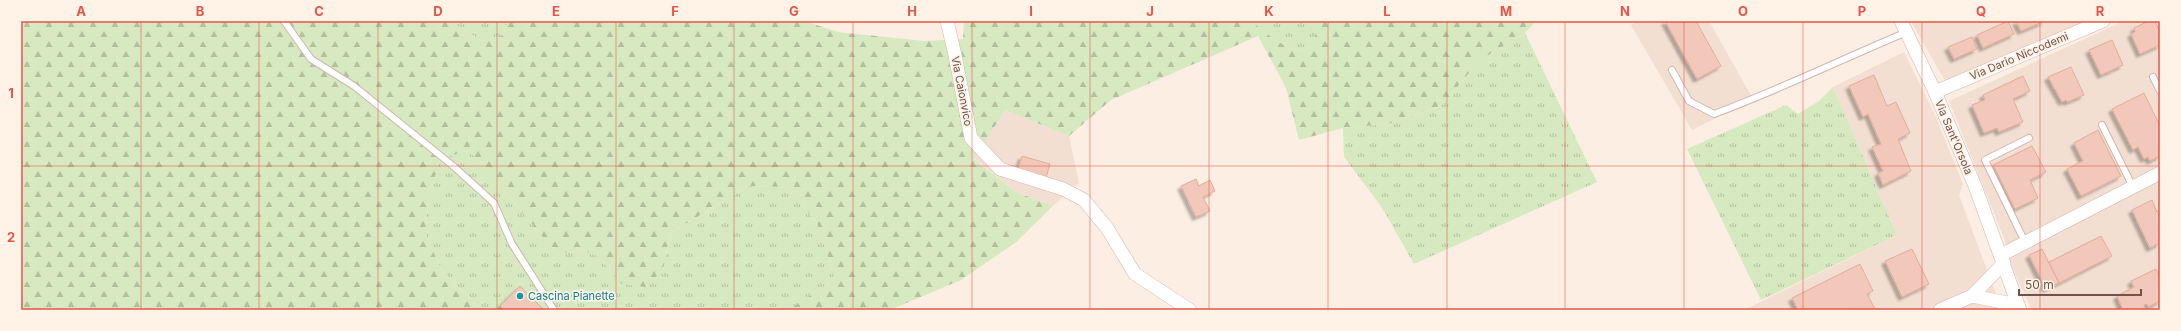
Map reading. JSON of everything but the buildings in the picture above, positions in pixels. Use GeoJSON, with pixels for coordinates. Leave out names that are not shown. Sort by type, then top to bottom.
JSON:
{"type":"FeatureCollection","features":[{"type":"Feature","properties":{"kind":"street","name":"Via Caionvico"},"geometry":{"type":"LineString","coordinates":[[946,21],[955,55],[971,138],[1000,169],[1063,189],[1084,200],[1107,228],[1135,274],[1190,310]]}},
{"type":"Feature","properties":{"kind":"street","name":"Via Dario Niccodemi"},"geometry":{"type":"LineString","coordinates":[[1935,92],[2103,21]]}},
{"type":"Feature","properties":{"kind":"street","name":"Via Sant'Orsola"},"geometry":{"type":"LineString","coordinates":[[1904,26],[1935,92],[1975,186],[2019,308]]}},
{"type":"Feature","properties":{"kind":"street"},"geometry":{"type":"LineString","coordinates":[[1940,310],[1972,296],[2002,259],[2025,242],[2160,173]]}},
{"type":"Feature","properties":{"kind":"street"},"geometry":{"type":"LineString","coordinates":[[1972,296],[2019,308]]}},
{"type":"Feature","properties":{"kind":"lane"},"geometry":{"type":"LineString","coordinates":[[284,21],[311,59],[354,86],[452,165],[494,203],[512,244],[554,310]]}},
{"type":"Feature","properties":{"kind":"lane"},"geometry":{"type":"LineString","coordinates":[[1672,70],[1689,102],[1714,114],[1770,93],[1904,26]]}},
{"type":"Feature","properties":{"kind":"lane"},"geometry":{"type":"LineString","coordinates":[[2153,77],[2160,91]]}},
{"type":"Feature","properties":{"kind":"lane"},"geometry":{"type":"LineString","coordinates":[[2102,125],[2133,187]]}},
{"type":"Feature","properties":{"kind":"lane"},"geometry":{"type":"LineString","coordinates":[[2025,242],[1984,160],[2029,138]]}},
{"type":"Feature","properties":{"kind":"shaded area"},"geometry":{"type":"Polygon","coordinates":[[[1638,21],[1709,21],[1753,99],[1692,130],[1631,25],[1638,21]]]}},
{"type":"Feature","properties":{"kind":"shaded area"},"geometry":{"type":"Polygon","coordinates":[[[1911,21],[2089,21],[1945,81],[1911,21]]]}},
{"type":"Feature","properties":{"kind":"shaded area"},"geometry":{"type":"Polygon","coordinates":[[[2124,21],[2160,21],[2160,310],[2032,310],[2010,263],[2004,238],[1949,101],[2124,21]]]}},
{"type":"Feature","properties":{"kind":"shaded area"},"geometry":{"type":"Polygon","coordinates":[[[1904,52],[1934,113],[1963,184],[1959,195],[2002,310],[1744,310],[1897,235],[1833,87],[1904,52]]]}},
{"type":"Feature","properties":{"kind":"shaded area"},"geometry":{"type":"Polygon","coordinates":[[[1005,110],[1069,136],[1079,183],[1053,206],[1016,192],[974,158],[1005,110]]]}},
{"type":"Feature","properties":{"kind":"green space"},"geometry":{"type":"Polygon","coordinates":[[[21,21],[450,21],[482,41],[501,36],[509,21],[804,21],[838,32],[924,41],[963,39],[964,21],[1251,21],[1276,41],[1298,51],[1315,46],[1316,29],[1309,21],[1536,21],[1525,33],[1480,60],[1441,106],[1388,124],[1343,128],[1299,140],[1286,88],[1258,36],[1111,100],[1069,136],[1005,110],[974,159],[1016,192],[1053,206],[1015,243],[961,280],[890,310],[788,310],[835,279],[817,223],[787,187],[749,186],[670,233],[663,270],[645,287],[622,284],[598,256],[578,249],[558,255],[469,150],[440,159],[429,198],[425,233],[442,271],[482,310],[21,310],[21,21]]]}},
{"type":"Feature","properties":{"kind":"green space"},"geometry":{"type":"Polygon","coordinates":[[[450,21],[509,21],[501,36],[482,41],[450,21]]]}},
{"type":"Feature","properties":{"kind":"green space"},"geometry":{"type":"Polygon","coordinates":[[[1251,21],[1309,21],[1316,29],[1316,46],[1298,51],[1276,41],[1251,21]]]}},
{"type":"Feature","properties":{"kind":"green space"},"geometry":{"type":"Polygon","coordinates":[[[1525,33],[1597,182],[1414,264],[1381,206],[1344,157],[1343,128],[1388,124],[1441,106],[1480,60],[1525,33]]]}},
{"type":"Feature","properties":{"kind":"green space"},"geometry":{"type":"Polygon","coordinates":[[[1833,87],[1897,235],[1761,300],[1687,149],[1786,105],[1798,114],[1819,101],[1833,87]]]}},
{"type":"Feature","properties":{"kind":"green space"},"geometry":{"type":"Polygon","coordinates":[[[469,150],[558,255],[578,249],[598,256],[622,284],[663,270],[670,233],[749,186],[787,187],[817,223],[835,279],[788,310],[482,310],[442,271],[425,233],[429,198],[440,159],[469,150]]]}},
{"type":"Feature","properties":{"kind":"place","name":"Cascina Pianette"},"geometry":{"type":"Point","coordinates":[520,296]}}]}
